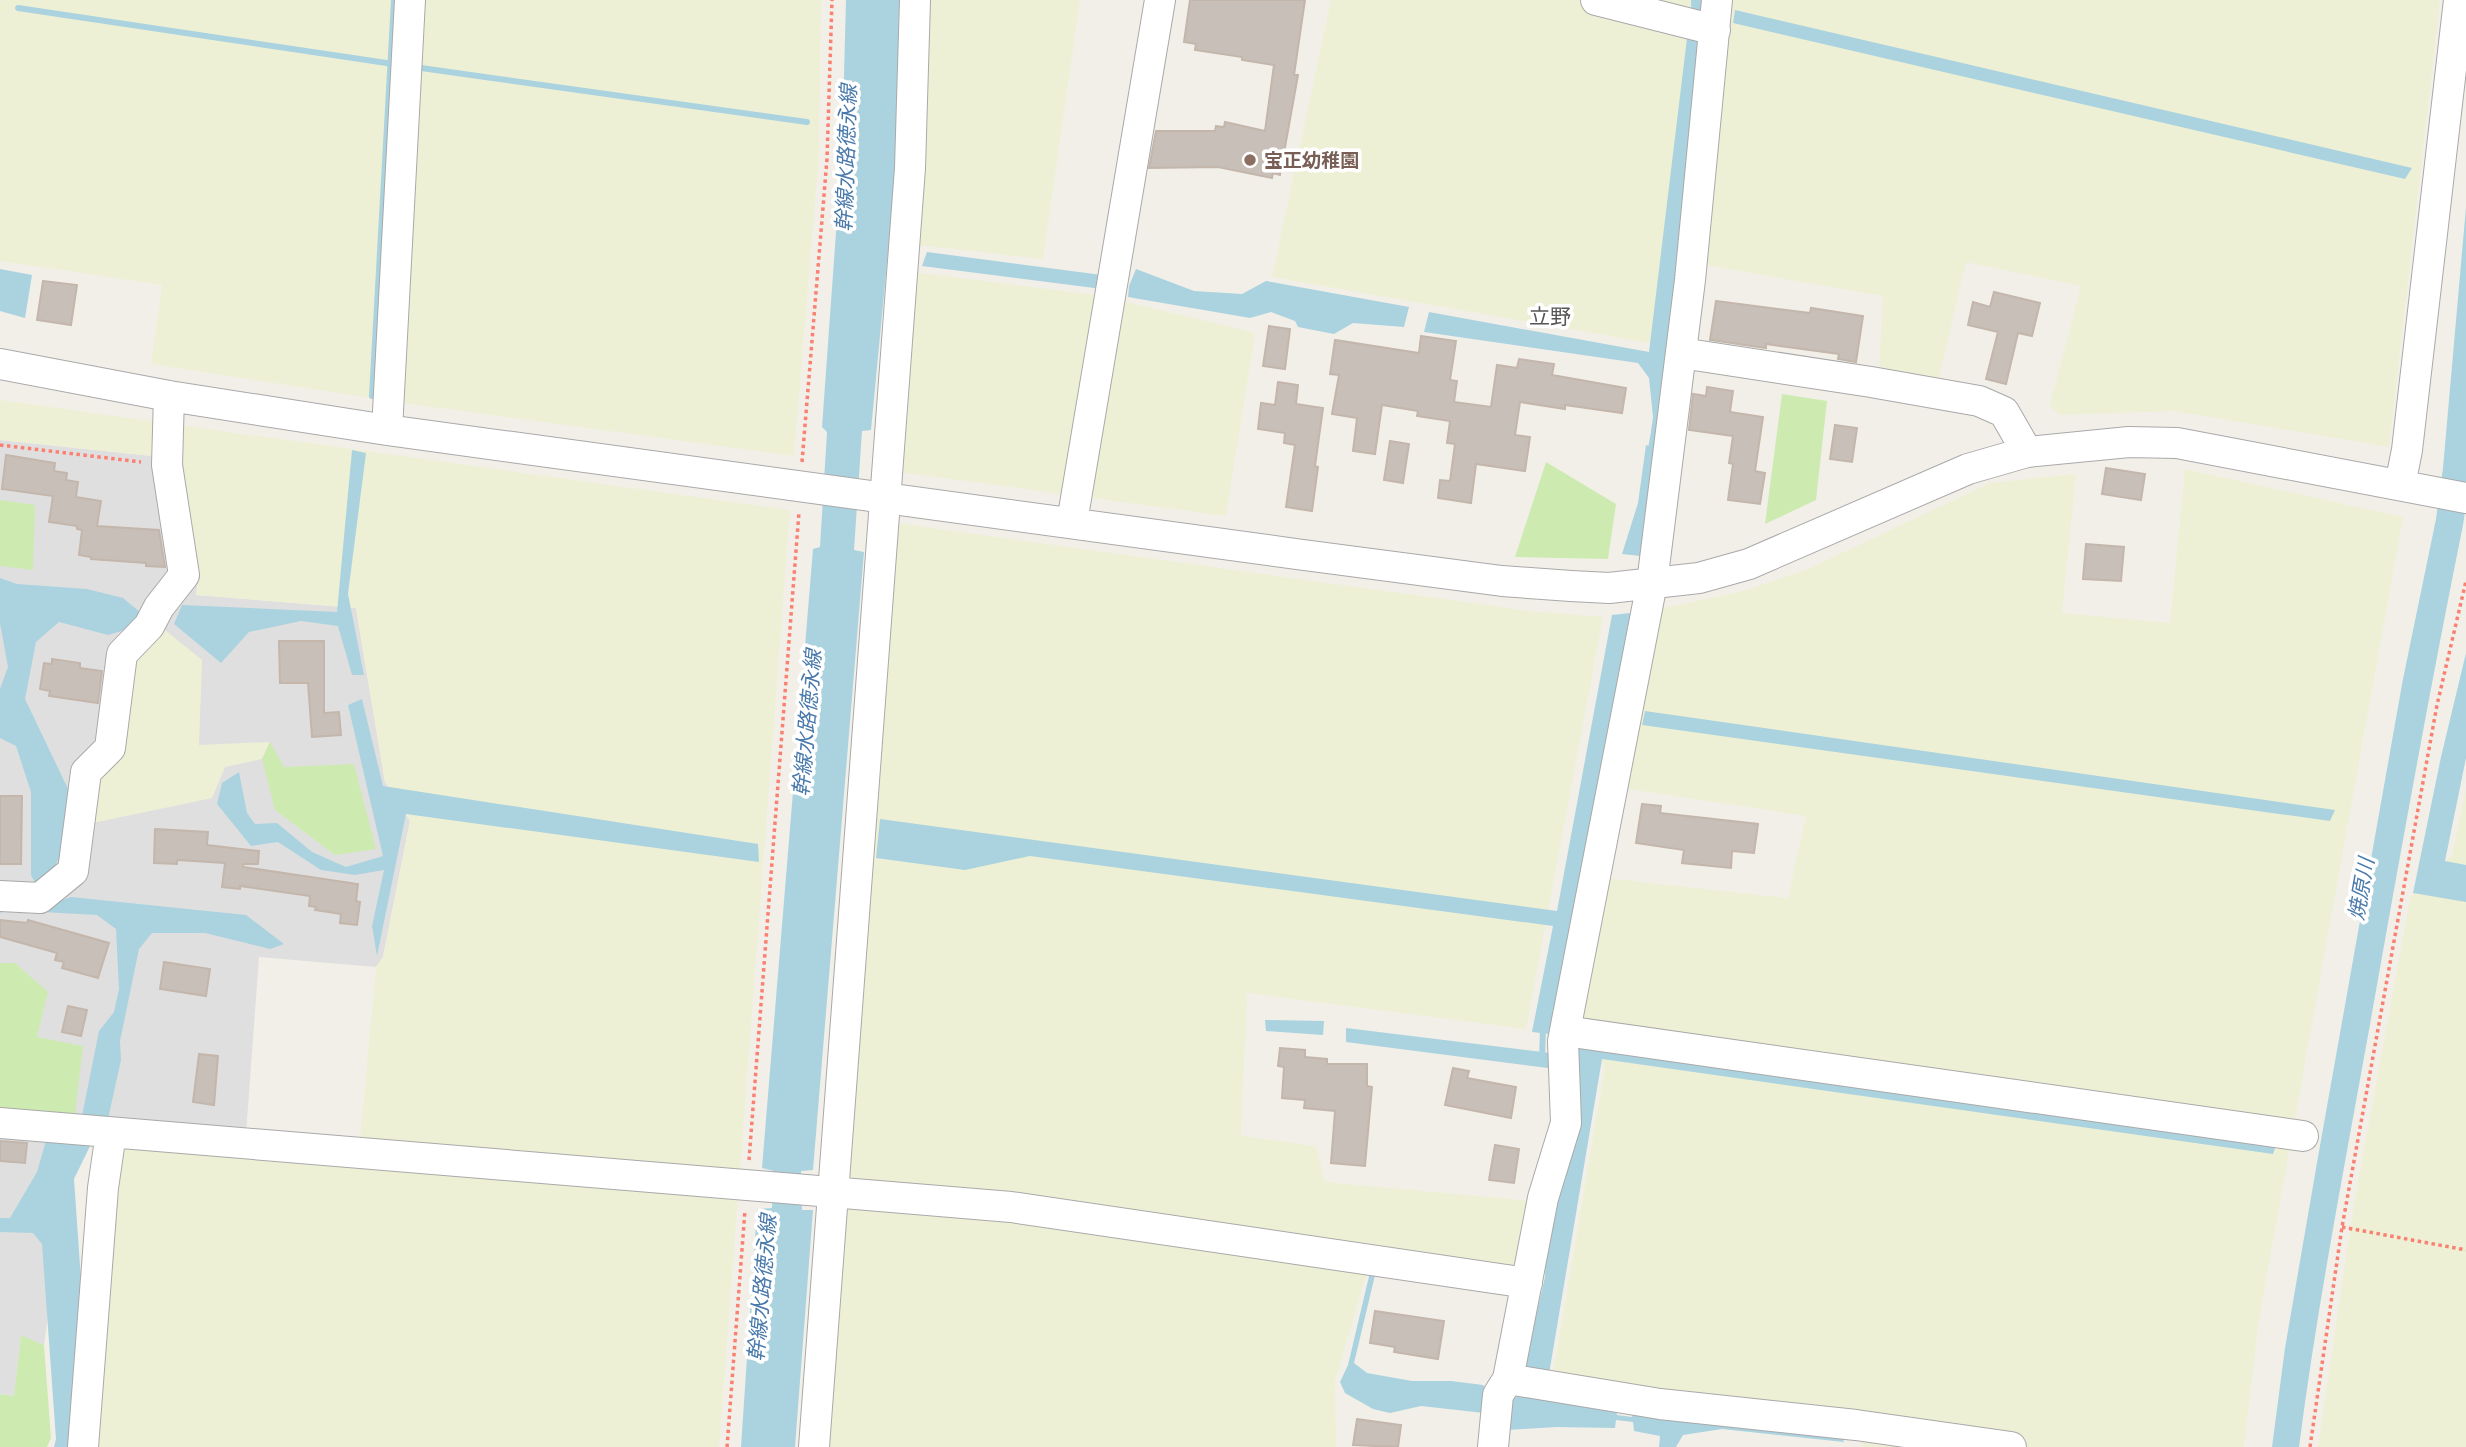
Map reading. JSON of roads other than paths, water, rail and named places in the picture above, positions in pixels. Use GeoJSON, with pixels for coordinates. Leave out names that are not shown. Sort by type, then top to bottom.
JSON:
{"type":"FeatureCollection","features":[{"type":"Feature","properties":{"kind":"street"},"geometry":{"type":"LineString","coordinates":[[387,430],[410,0]]}},
{"type":"Feature","properties":{"kind":"street"},"geometry":{"type":"LineString","coordinates":[[814,1447],[911,167],[915,0]]}},
{"type":"Feature","properties":{"kind":"street"},"geometry":{"type":"LineString","coordinates":[[1072,522],[1160,0]]}},
{"type":"Feature","properties":{"kind":"street"},"geometry":{"type":"LineString","coordinates":[[1596,0],[1715,30]]}},
{"type":"Feature","properties":{"kind":"street"},"geometry":{"type":"LineString","coordinates":[[1493,1447],[1515,1391],[1527,1283],[1543,1198],[1566,1123],[1564,1051],[1652,583],[1681,353],[1717,0]]}},
{"type":"Feature","properties":{"kind":"street"},"geometry":{"type":"LineString","coordinates":[[2411,487],[2407,450],[2459,0]]}},
{"type":"Feature","properties":{"kind":"street"},"geometry":{"type":"LineString","coordinates":[[1681,353],[1979,401],[2004,412],[2027,452]]}},
{"type":"Feature","properties":{"kind":"street"},"geometry":{"type":"LineString","coordinates":[[0,364],[169,396],[387,430],[1502,581],[1609,588],[1699,578],[1749,564],[1968,469],[2027,452],[2129,442],[2177,443],[2466,498]]}},
{"type":"Feature","properties":{"kind":"street"},"geometry":{"type":"LineString","coordinates":[[0,896],[40,898],[73,871],[86,772],[110,748],[122,654],[184,575],[167,465],[169,396]]}},
{"type":"Feature","properties":{"kind":"street"},"geometry":{"type":"LineString","coordinates":[[1564,1051],[2303,1136]]}},
{"type":"Feature","properties":{"kind":"street"},"geometry":{"type":"LineString","coordinates":[[0,1124],[1011,1207],[1527,1283]]}},
{"type":"Feature","properties":{"kind":"street"},"geometry":{"type":"LineString","coordinates":[[83,1447],[105,1133]]}},
{"type":"Feature","properties":{"kind":"street"},"geometry":{"type":"LineString","coordinates":[[1515,1391],[1660,1404],[1855,1436],[2011,1447]]}},
{"type":"Feature","properties":{"kind":"water","name":"幹線水路徳永線"},"geometry":{"type":"Polygon","coordinates":[[[846,0],[899,0],[897,158],[871,430],[862,431],[854,550],[864,552],[813,1170],[801,1171],[802,1210],[813,1210],[795,1447],[741,1447],[757,1209],[772,1208],[774,1171],[762,1168],[813,549],[820,547],[827,432],[822,427],[842,149],[846,0]]]}},
{"type":"Feature","properties":{"kind":"water"},"geometry":{"type":"Polygon","coordinates":[[[1691,0],[1708,0],[1705,43],[1658,434],[1651,432],[1653,417],[1649,378],[1638,363],[1424,332],[1429,312],[1649,352],[1687,38],[1692,39],[1691,0]]]}},
{"type":"Feature","properties":{"kind":"water"},"geometry":{"type":"Polygon","coordinates":[[[1735,10],[2412,168],[2405,179],[1733,23],[1735,10]]]}},
{"type":"Feature","properties":{"kind":"water"},"geometry":{"type":"Polygon","coordinates":[[[2466,207],[2466,505],[2463,525],[2414,777],[2341,1186],[2299,1447],[2272,1447],[2285,1348],[2318,1157],[2403,679],[2436,519],[2466,207]]]}},
{"type":"Feature","properties":{"kind":"water"},"geometry":{"type":"Polygon","coordinates":[[[927,252],[1102,275],[1102,289],[922,266],[927,252]]]}},
{"type":"Feature","properties":{"kind":"water"},"geometry":{"type":"Polygon","coordinates":[[[0,269],[32,275],[25,318],[0,311],[0,269]]]}},
{"type":"Feature","properties":{"kind":"water"},"geometry":{"type":"Polygon","coordinates":[[[1136,269],[1194,291],[1242,294],[1266,281],[1409,307],[1404,327],[1353,323],[1334,334],[1298,327],[1295,321],[1271,312],[1250,318],[1128,297],[1136,269]]]}},
{"type":"Feature","properties":{"kind":"water"},"geometry":{"type":"Polygon","coordinates":[[[1646,445],[1655,448],[1650,500],[1640,556],[1622,554],[1638,503],[1646,445]]]}},
{"type":"Feature","properties":{"kind":"water"},"geometry":{"type":"Polygon","coordinates":[[[352,450],[366,453],[348,594],[364,675],[352,675],[338,626],[301,621],[249,632],[221,663],[174,624],[182,605],[337,612],[352,450]]]}},
{"type":"Feature","properties":{"kind":"water"},"geometry":{"type":"Polygon","coordinates":[[[0,578],[17,584],[87,589],[123,598],[141,613],[132,628],[108,635],[59,622],[36,642],[25,699],[70,793],[63,851],[52,871],[37,887],[31,875],[31,792],[16,746],[0,738],[0,689],[8,667],[0,623],[0,578]]]}},
{"type":"Feature","properties":{"kind":"water"},"geometry":{"type":"Polygon","coordinates":[[[1630,613],[1631,632],[1551,1034],[1532,1032],[1553,926],[1030,856],[965,870],[876,858],[880,819],[1557,911],[1612,615],[1630,613]]]}},
{"type":"Feature","properties":{"kind":"water"},"geometry":{"type":"Polygon","coordinates":[[[2466,653],[2466,758],[2445,861],[2466,865],[2466,902],[2413,893],[2466,653]]]}},
{"type":"Feature","properties":{"kind":"water"},"geometry":{"type":"Polygon","coordinates":[[[362,699],[383,786],[758,844],[759,862],[406,814],[377,956],[372,926],[384,870],[355,875],[321,870],[278,842],[251,846],[217,804],[222,783],[239,772],[247,813],[255,824],[277,823],[312,852],[346,867],[383,856],[348,705],[362,699]]]}},
{"type":"Feature","properties":{"kind":"water"},"geometry":{"type":"Polygon","coordinates":[[[1645,711],[2335,810],[2330,821],[1642,725],[1645,711]]]}},
{"type":"Feature","properties":{"kind":"water"},"geometry":{"type":"Polygon","coordinates":[[[71,897],[246,915],[284,944],[270,949],[205,933],[152,933],[139,949],[120,1041],[121,1060],[108,1119],[92,1142],[74,1179],[81,1280],[71,1447],[54,1447],[56,1439],[42,1244],[33,1233],[0,1232],[0,1218],[10,1218],[37,1172],[47,1137],[78,1136],[99,1031],[114,1012],[119,989],[116,929],[97,915],[6,910],[0,913],[0,906],[50,904],[71,897]]]}},
{"type":"Feature","properties":{"kind":"water"},"geometry":{"type":"Polygon","coordinates":[[[1265,1020],[1324,1021],[1323,1035],[1266,1031],[1265,1020]]]}},
{"type":"Feature","properties":{"kind":"water"},"geometry":{"type":"Polygon","coordinates":[[[1346,1028],[1574,1056],[1581,1045],[2276,1145],[2273,1154],[1602,1059],[1549,1374],[1616,1411],[1617,1415],[1632,1417],[1633,1413],[1841,1434],[1844,1442],[1722,1429],[1683,1435],[1676,1447],[1659,1447],[1660,1436],[1634,1431],[1633,1422],[1616,1420],[1615,1428],[1507,1430],[1484,1413],[1421,1406],[1390,1413],[1373,1409],[1345,1393],[1340,1382],[1348,1365],[1370,1272],[1376,1271],[1354,1363],[1367,1373],[1412,1381],[1451,1381],[1483,1385],[1505,1400],[1534,1397],[1525,1363],[1545,1277],[1558,1065],[1548,1068],[1346,1042],[1346,1028]]]}},
{"type":"Feature","properties":{"kind":"waterway"},"geometry":{"type":"LineString","coordinates":[[372,396],[394,0]]}},
{"type":"Feature","properties":{"kind":"waterway"},"geometry":{"type":"LineString","coordinates":[[18,8],[400,65]]}},
{"type":"Feature","properties":{"kind":"waterway"},"geometry":{"type":"LineString","coordinates":[[414,67],[807,122]]}},
{"type":"Feature","properties":{"kind":"waterway"},"geometry":{"type":"LineString","coordinates":[[1650,454],[1655,427]]}},
{"type":"Feature","properties":{"kind":"waterway"},"geometry":{"type":"LineString","coordinates":[[1542,1059],[1543,1028]]}},
{"type":"Feature","properties":{"kind":"place","name":"宝正幼稚園"},"geometry":{"type":"Point","coordinates":[1250,160]}},
{"type":"Feature","properties":{"kind":"district","name":"立野"},"geometry":{"type":"Point","coordinates":[1550,316]}},
{"type":"Feature","properties":{"kind":"water label","name":"焼原川"},"geometry":{"type":"Point","coordinates":[2361,889]}}]}
